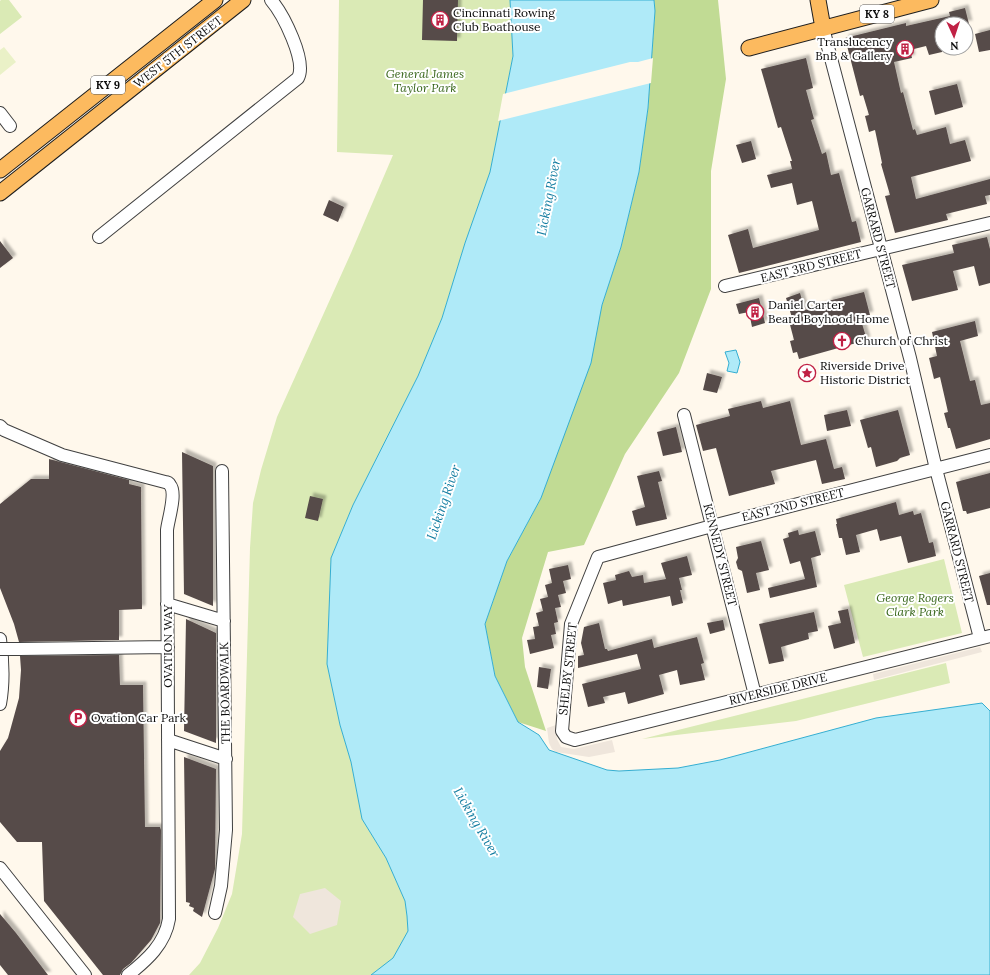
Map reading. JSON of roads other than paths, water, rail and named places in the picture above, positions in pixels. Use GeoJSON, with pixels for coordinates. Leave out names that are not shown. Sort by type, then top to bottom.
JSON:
{"type":"FeatureCollection","features":[{"type":"Feature","properties":{"kind":"main road","name":"WEST 5TH STREET"},"geometry":{"type":"LineString","coordinates":[[0,170],[215,0]]}},
{"type":"Feature","properties":{"kind":"main road","name":"WEST 5TH STREET"},"geometry":{"type":"LineString","coordinates":[[0,193],[243,0]]}},
{"type":"Feature","properties":{"kind":"main road","name":"GARRARD STREET"},"geometry":{"type":"LineString","coordinates":[[818,0],[823,28]]}},
{"type":"Feature","properties":{"kind":"main road","name":"KY 8"},"geometry":{"type":"LineString","coordinates":[[749,48],[931,0]]}},
{"type":"Feature","properties":{"kind":"street"},"geometry":{"type":"LineString","coordinates":[[99,237],[298,78],[300,74],[299,58],[288,28],[272,0]]}},
{"type":"Feature","properties":{"kind":"street","name":"GARRARD STREET"},"geometry":{"type":"LineString","coordinates":[[823,28],[910,358],[936,469],[985,637]]}},
{"type":"Feature","properties":{"kind":"street"},"geometry":{"type":"LineString","coordinates":[[0,113],[10,126]]}},
{"type":"Feature","properties":{"kind":"street","name":"EAST 3RD STREET"},"geometry":{"type":"LineString","coordinates":[[725,286],[990,223]]}},
{"type":"Feature","properties":{"kind":"street","name":"KENNEDY STREET"},"geometry":{"type":"LineString","coordinates":[[684,415],[755,695]]}},
{"type":"Feature","properties":{"kind":"street","name":"OVATION WAY"},"geometry":{"type":"LineString","coordinates":[[0,426],[4,430],[54,452],[170,484],[173,492],[168,522],[167,604],[169,919],[168,928],[153,953],[128,975]]}},
{"type":"Feature","properties":{"kind":"street","name":"EAST 2ND STREET"},"geometry":{"type":"LineString","coordinates":[[598,558],[712,526],[990,455]]}},
{"type":"Feature","properties":{"kind":"street","name":"THE BOARDWALK"},"geometry":{"type":"LineString","coordinates":[[215,913],[221,886],[226,830],[222,471]]}},
{"type":"Feature","properties":{"kind":"street","name":"SHELBY STREET"},"geometry":{"type":"LineString","coordinates":[[566,737],[562,731],[571,624],[598,558]]}},
{"type":"Feature","properties":{"kind":"street"},"geometry":{"type":"LineString","coordinates":[[167,604],[224,620]]}},
{"type":"Feature","properties":{"kind":"street","name":"RIVERSIDE DRIVE"},"geometry":{"type":"LineString","coordinates":[[566,737],[575,740],[985,637]]}},
{"type":"Feature","properties":{"kind":"street"},"geometry":{"type":"LineString","coordinates":[[0,639],[3,688],[0,704]]}},
{"type":"Feature","properties":{"kind":"street"},"geometry":{"type":"LineString","coordinates":[[0,649],[168,647]]}},
{"type":"Feature","properties":{"kind":"street"},"geometry":{"type":"LineString","coordinates":[[168,740],[226,759]]}},
{"type":"Feature","properties":{"kind":"street"},"geometry":{"type":"LineString","coordinates":[[0,868],[85,975]]}},
{"type":"Feature","properties":{"kind":"water","name":"Licking River"},"geometry":{"type":"Polygon","coordinates":[[[510,0],[654,0],[655,11],[648,108],[639,172],[621,247],[602,305],[591,363],[541,498],[507,561],[485,624],[495,676],[518,722],[539,735],[549,750],[607,770],[619,771],[678,768],[720,760],[876,718],[982,703],[990,711],[990,975],[371,975],[393,958],[408,931],[407,916],[405,901],[386,858],[362,819],[351,762],[340,725],[327,664],[331,558],[353,505],[418,376],[442,318],[465,243],[490,172],[513,56],[510,0]]]}},
{"type":"Feature","properties":{"kind":"water"},"geometry":{"type":"Polygon","coordinates":[[[736,350],[740,362],[737,373],[727,371],[729,363],[725,352],[736,350]]]}},
{"type":"Feature","properties":{"kind":"place","name":"Cincinnati Rowing Club Boathouse"},"geometry":{"type":"Point","coordinates":[440,20]}},
{"type":"Feature","properties":{"kind":"place","name":"Translucency BnB & Gallery"},"geometry":{"type":"Point","coordinates":[905,49]}},
{"type":"Feature","properties":{"kind":"place","name":"Daniel Carter Beard Boyhood Home"},"geometry":{"type":"Point","coordinates":[755,312]}},
{"type":"Feature","properties":{"kind":"place","name":"Church of Christ"},"geometry":{"type":"Point","coordinates":[842,341]}},
{"type":"Feature","properties":{"kind":"place","name":"Riverside Drive Historic District"},"geometry":{"type":"Point","coordinates":[807,373]}},
{"type":"Feature","properties":{"kind":"place","name":"Ovation Car Park"},"geometry":{"type":"Point","coordinates":[78,718]}},
{"type":"Feature","properties":{"kind":"park label","name":"General James Taylor Park"},"geometry":{"type":"Point","coordinates":[425,81]}},
{"type":"Feature","properties":{"kind":"park label","name":"George Rogers Clark Park"},"geometry":{"type":"Point","coordinates":[915,605]}}]}
